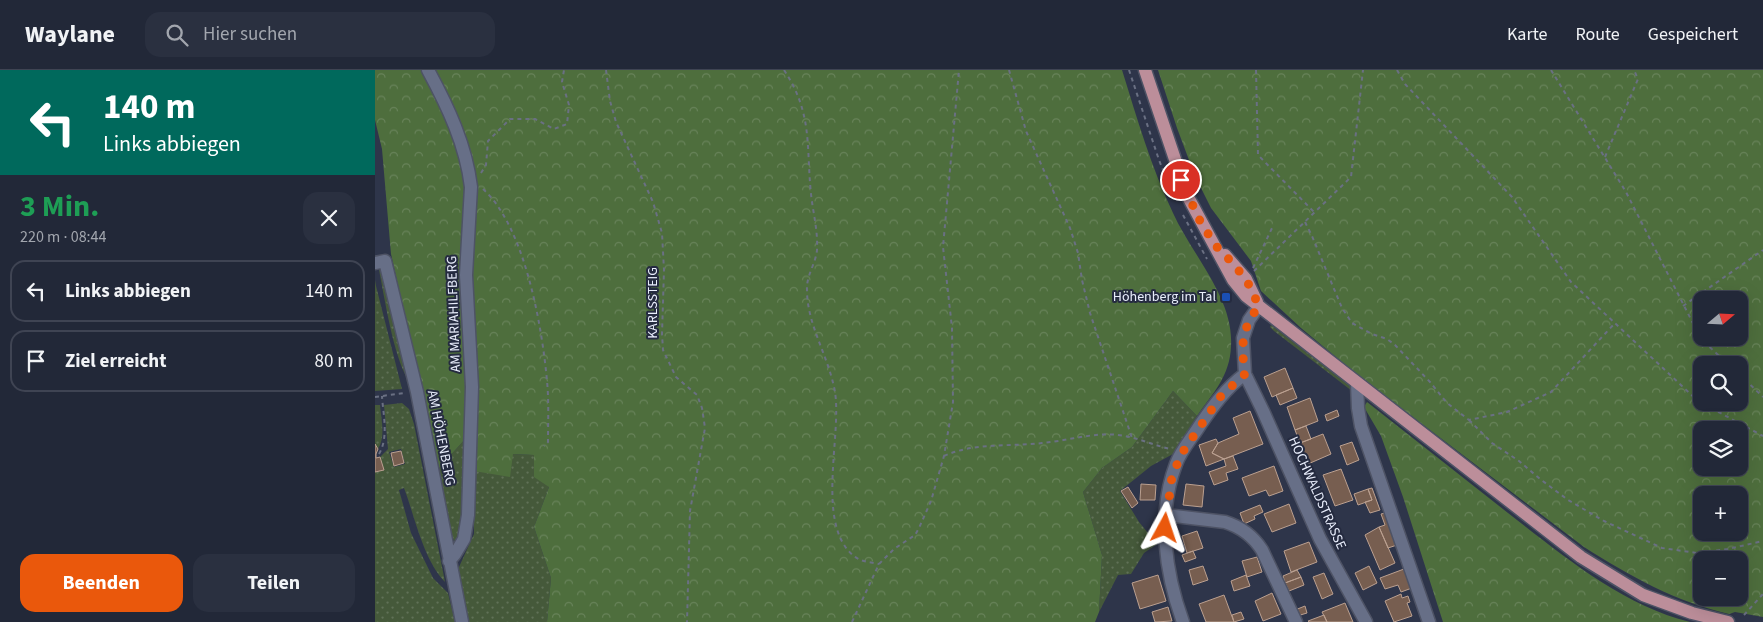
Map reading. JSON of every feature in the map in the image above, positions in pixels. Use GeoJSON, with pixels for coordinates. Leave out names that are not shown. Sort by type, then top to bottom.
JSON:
{"type":"FeatureCollection","features":[{"type":"Feature","properties":{"kind":"main road"},"geometry":{"type":"LineString","coordinates":[[1145,70],[1184,188],[1193,209],[1238,287],[1246,296],[1546,531],[1604,572],[1643,595],[1668,605],[1727,622]]}},
{"type":"Feature","properties":{"kind":"street","name":"AM MARIAHILFBERG"},"geometry":{"type":"LineString","coordinates":[[428,70],[457,131],[471,187],[466,275],[472,387],[468,515],[464,539],[449,561]]}},
{"type":"Feature","properties":{"kind":"street","name":"AM HÖHENBERG"},"geometry":{"type":"LineString","coordinates":[[380,262],[417,392],[462,622]]}},
{"type":"Feature","properties":{"kind":"street"},"geometry":{"type":"LineString","coordinates":[[1183,622],[1174,595],[1166,549],[1166,515],[1172,476],[1182,453],[1221,396],[1245,374],[1244,333],[1249,320],[1259,306]]}},
{"type":"Feature","properties":{"kind":"street","name":"HOCHWALDSTRASSE"},"geometry":{"type":"LineString","coordinates":[[1245,374],[1320,539],[1365,622]]}},
{"type":"Feature","properties":{"kind":"street"},"geometry":{"type":"LineString","coordinates":[[1357,383],[1361,426],[1429,622]]}},
{"type":"Feature","properties":{"kind":"street"},"geometry":{"type":"LineString","coordinates":[[1166,515],[1225,522],[1247,533],[1257,542],[1262,550],[1296,622]]}},
{"type":"Feature","properties":{"kind":"path"},"geometry":{"type":"LineString","coordinates":[[478,176],[486,165],[488,141],[510,119],[535,119],[554,129],[567,124],[569,105],[562,82],[564,70]]}},
{"type":"Feature","properties":{"kind":"path","name":"KARLSSTEIG"},"geometry":{"type":"LineString","coordinates":[[606,70],[610,101],[616,122],[653,202],[662,233],[664,270],[663,350],[676,377],[697,395],[702,408],[705,428],[690,511],[687,622]]}},
{"type":"Feature","properties":{"kind":"path"},"geometry":{"type":"LineString","coordinates":[[784,70],[803,108],[808,134],[811,193],[817,233],[817,253],[809,273],[807,289],[815,328],[829,365],[835,391],[837,414],[833,501],[835,520],[839,535],[846,548],[864,561],[879,564]]}},
{"type":"Feature","properties":{"kind":"path"},"geometry":{"type":"LineString","coordinates":[[852,622],[879,564],[894,549],[915,535],[919,528],[931,501],[944,456],[953,402],[952,328],[943,248],[959,70]]}},
{"type":"Feature","properties":{"kind":"path"},"geometry":{"type":"LineString","coordinates":[[1009,70],[1026,131],[1070,228],[1078,253],[1090,313],[1132,438]]}},
{"type":"Feature","properties":{"kind":"path"},"geometry":{"type":"LineString","coordinates":[[1256,70],[1258,155],[1314,212]]}},
{"type":"Feature","properties":{"kind":"path"},"geometry":{"type":"LineString","coordinates":[[1273,226],[1250,274],[1351,177],[1363,70]]}},
{"type":"Feature","properties":{"kind":"path"},"geometry":{"type":"LineString","coordinates":[[1397,70],[1405,84],[1512,197],[1571,282],[1699,401],[1763,436]]}},
{"type":"Feature","properties":{"kind":"path"},"geometry":{"type":"LineString","coordinates":[[1551,70],[1626,192],[1701,339],[1719,356]]}},
{"type":"Feature","properties":{"kind":"path"},"geometry":{"type":"LineString","coordinates":[[1605,157],[1638,78],[1634,70]]}},
{"type":"Feature","properties":{"kind":"path"},"geometry":{"type":"LineString","coordinates":[[495,201],[515,239],[534,296],[547,382],[548,442],[544,446]]}},
{"type":"Feature","properties":{"kind":"path"},"geometry":{"type":"LineString","coordinates":[[1305,222],[1342,308],[1352,323],[1372,334],[1387,339],[1430,382],[1447,403],[1469,420],[1492,442],[1568,500],[1604,521],[1662,548],[1697,553],[1728,549],[1763,541]]}},
{"type":"Feature","properties":{"kind":"path"},"geometry":{"type":"LineString","coordinates":[[1683,306],[1763,250]]}},
{"type":"Feature","properties":{"kind":"path"},"geometry":{"type":"LineString","coordinates":[[1469,420],[1507,412],[1551,392],[1615,323]]}},
{"type":"Feature","properties":{"kind":"path"},"geometry":{"type":"LineString","coordinates":[[1748,383],[1763,397]]}},
{"type":"Feature","properties":{"kind":"path"},"geometry":{"type":"LineString","coordinates":[[375,397],[417,392]]}},
{"type":"Feature","properties":{"kind":"path"},"geometry":{"type":"LineString","coordinates":[[379,454],[384,441],[382,396]]}},
{"type":"Feature","properties":{"kind":"path"},"geometry":{"type":"LineString","coordinates":[[944,456],[973,448],[1028,445],[1092,435],[1118,435],[1182,453]]}},
{"type":"Feature","properties":{"kind":"path"},"geometry":{"type":"LineString","coordinates":[[1745,615],[1763,594]]}},
{"type":"Feature","properties":{"kind":"green space"},"geometry":{"type":"Polygon","coordinates":[[[375,70],[1122,70],[1165,196],[1181,229],[1210,277],[1226,311],[1230,328],[1231,346],[1228,366],[1220,384],[1197,416],[1173,391],[1132,447],[1102,468],[1083,492],[1102,555],[1099,612],[1095,622],[547,622],[551,578],[534,527],[549,487],[534,477],[534,455],[513,454],[510,477],[474,471],[467,437],[439,468],[391,254],[382,149],[375,120],[375,70]]]}},
{"type":"Feature","properties":{"kind":"green space"},"geometry":{"type":"Polygon","coordinates":[[[1158,70],[1763,70],[1763,617],[1735,612],[1729,614],[1700,606],[1748,606],[1748,551],[1693,551],[1693,604],[1654,587],[1584,547],[1359,376],[1301,328],[1261,291],[1251,261],[1211,208],[1195,176],[1158,70]]]}},
{"type":"Feature","properties":{"kind":"green space"},"geometry":{"type":"Polygon","coordinates":[[[383,269],[408,380],[398,356],[390,326],[379,270],[383,269]]]}},
{"type":"Feature","properties":{"kind":"green space"},"geometry":{"type":"Polygon","coordinates":[[[375,280],[376,286],[402,389],[375,391],[375,280]]]}},
{"type":"Feature","properties":{"kind":"green space"},"geometry":{"type":"Polygon","coordinates":[[[1271,325],[1352,387],[1352,391],[1274,331],[1270,327],[1271,325]]]}},
{"type":"Feature","properties":{"kind":"green space"},"geometry":{"type":"Polygon","coordinates":[[[1173,391],[1197,416],[1173,454],[1151,466],[1120,491],[1139,522],[1157,544],[1144,553],[1131,574],[1118,575],[1099,612],[1102,555],[1083,492],[1102,468],[1132,447],[1173,391]]]}},
{"type":"Feature","properties":{"kind":"green space"},"geometry":{"type":"Polygon","coordinates":[[[1367,402],[1550,546],[1594,577],[1640,603],[1664,614],[1690,622],[1443,622],[1403,497],[1381,436],[1364,407],[1367,402]]]}},
{"type":"Feature","properties":{"kind":"green space"},"geometry":{"type":"Polygon","coordinates":[[[402,403],[409,409],[414,424],[445,582],[437,573],[425,550],[404,488],[399,490],[411,533],[433,578],[448,593],[455,622],[375,622],[375,472],[384,470],[380,457],[388,449],[384,405],[402,403]],[[401,449],[389,452],[394,467],[405,464],[401,449]]]}},
{"type":"Feature","properties":{"kind":"green space"},"geometry":{"type":"Polygon","coordinates":[[[375,405],[380,405],[382,427],[382,439],[378,449],[375,444],[375,405]]]}},
{"type":"Feature","properties":{"kind":"green space"},"geometry":{"type":"Polygon","coordinates":[[[467,437],[460,537],[454,541],[450,530],[439,468],[467,437]]]}},
{"type":"Feature","properties":{"kind":"green space"},"geometry":{"type":"Polygon","coordinates":[[[513,454],[534,455],[549,487],[534,527],[551,578],[547,622],[468,622],[459,567],[474,534],[474,471],[513,454]]]}},
{"type":"Feature","properties":{"kind":"building"},"geometry":{"type":"Polygon","coordinates":[[[1285,368],[1293,388],[1272,397],[1264,377],[1285,368]]]}},
{"type":"Feature","properties":{"kind":"building"},"geometry":{"type":"Polygon","coordinates":[[[1293,388],[1297,398],[1280,405],[1276,395],[1293,388]]]}},
{"type":"Feature","properties":{"kind":"building"},"geometry":{"type":"Polygon","coordinates":[[[1310,398],[1318,421],[1295,430],[1287,407],[1310,398]]]}},
{"type":"Feature","properties":{"kind":"building"},"geometry":{"type":"Polygon","coordinates":[[[1337,410],[1339,416],[1327,421],[1325,415],[1337,410]]]}},
{"type":"Feature","properties":{"kind":"building"},"geometry":{"type":"Polygon","coordinates":[[[1250,411],[1263,444],[1224,459],[1212,453],[1218,443],[1239,434],[1233,418],[1250,411]]]}},
{"type":"Feature","properties":{"kind":"building"},"geometry":{"type":"Polygon","coordinates":[[[1306,426],[1311,439],[1300,443],[1295,430],[1306,426]]]}},
{"type":"Feature","properties":{"kind":"building"},"geometry":{"type":"Polygon","coordinates":[[[1323,434],[1331,454],[1308,464],[1300,443],[1323,434]]]}},
{"type":"Feature","properties":{"kind":"building"},"geometry":{"type":"Polygon","coordinates":[[[1216,439],[1218,443],[1212,453],[1224,459],[1206,466],[1199,445],[1216,439]]]}},
{"type":"Feature","properties":{"kind":"building"},"geometry":{"type":"Polygon","coordinates":[[[1352,442],[1359,460],[1347,465],[1340,446],[1352,442]]]}},
{"type":"Feature","properties":{"kind":"building"},"geometry":{"type":"Polygon","coordinates":[[[375,444],[378,449],[376,458],[380,457],[384,470],[375,472],[375,444]]]}},
{"type":"Feature","properties":{"kind":"building"},"geometry":{"type":"Polygon","coordinates":[[[401,451],[404,463],[394,466],[391,453],[401,451]]]}},
{"type":"Feature","properties":{"kind":"building"},"geometry":{"type":"Polygon","coordinates":[[[1233,456],[1238,469],[1226,473],[1228,480],[1214,485],[1209,472],[1226,466],[1224,459],[1233,456]]]}},
{"type":"Feature","properties":{"kind":"building"},"geometry":{"type":"Polygon","coordinates":[[[1274,466],[1283,491],[1269,496],[1266,490],[1249,496],[1242,478],[1274,466]]]}},
{"type":"Feature","properties":{"kind":"building"},"geometry":{"type":"Polygon","coordinates":[[[1341,469],[1353,500],[1335,506],[1323,475],[1341,469]]]}},
{"type":"Feature","properties":{"kind":"building"},"geometry":{"type":"Polygon","coordinates":[[[1141,484],[1156,485],[1155,500],[1140,500],[1141,484]]]}},
{"type":"Feature","properties":{"kind":"building"},"geometry":{"type":"Polygon","coordinates":[[[1186,484],[1204,486],[1202,507],[1183,505],[1186,484]]]}},
{"type":"Feature","properties":{"kind":"building"},"geometry":{"type":"Polygon","coordinates":[[[1128,487],[1138,503],[1132,508],[1121,491],[1128,487]]]}},
{"type":"Feature","properties":{"kind":"building"},"geometry":{"type":"Polygon","coordinates":[[[1372,488],[1380,510],[1370,513],[1365,502],[1372,500],[1368,489],[1372,488]]]}},
{"type":"Feature","properties":{"kind":"building"},"geometry":{"type":"Polygon","coordinates":[[[1368,489],[1372,500],[1358,505],[1354,494],[1368,489]]]}},
{"type":"Feature","properties":{"kind":"building"},"geometry":{"type":"Polygon","coordinates":[[[1289,504],[1296,523],[1272,532],[1264,514],[1289,504]]]}},
{"type":"Feature","properties":{"kind":"building"},"geometry":{"type":"Polygon","coordinates":[[[1260,505],[1263,512],[1254,516],[1255,519],[1244,524],[1240,513],[1260,505]]]}},
{"type":"Feature","properties":{"kind":"building"},"geometry":{"type":"Polygon","coordinates":[[[1389,512],[1400,544],[1388,548],[1379,527],[1385,525],[1381,514],[1389,512]]]}},
{"type":"Feature","properties":{"kind":"building"},"geometry":{"type":"Polygon","coordinates":[[[1379,527],[1395,563],[1380,570],[1365,535],[1379,527]]]}},
{"type":"Feature","properties":{"kind":"building"},"geometry":{"type":"Polygon","coordinates":[[[1197,531],[1203,548],[1187,553],[1182,536],[1197,531]]]}},
{"type":"Feature","properties":{"kind":"building"},"geometry":{"type":"Polygon","coordinates":[[[1309,542],[1317,562],[1291,572],[1284,551],[1309,542]]]}},
{"type":"Feature","properties":{"kind":"building"},"geometry":{"type":"Polygon","coordinates":[[[1193,551],[1196,558],[1185,562],[1182,555],[1193,551]]]}},
{"type":"Feature","properties":{"kind":"building"},"geometry":{"type":"Polygon","coordinates":[[[1257,557],[1262,572],[1247,577],[1242,561],[1257,557]]]}},
{"type":"Feature","properties":{"kind":"building"},"geometry":{"type":"Polygon","coordinates":[[[1203,566],[1208,580],[1193,585],[1189,570],[1203,566]]]}},
{"type":"Feature","properties":{"kind":"building"},"geometry":{"type":"Polygon","coordinates":[[[1369,566],[1377,583],[1363,590],[1355,573],[1369,566]]]}},
{"type":"Feature","properties":{"kind":"building"},"geometry":{"type":"Polygon","coordinates":[[[1404,569],[1412,588],[1401,592],[1398,585],[1385,589],[1380,578],[1404,569]]]}},
{"type":"Feature","properties":{"kind":"building"},"geometry":{"type":"Polygon","coordinates":[[[1297,570],[1301,577],[1285,583],[1283,576],[1297,570]]]}},
{"type":"Feature","properties":{"kind":"building"},"geometry":{"type":"Polygon","coordinates":[[[1324,573],[1333,594],[1322,599],[1313,577],[1324,573]]]}},
{"type":"Feature","properties":{"kind":"building"},"geometry":{"type":"Polygon","coordinates":[[[1158,575],[1166,601],[1140,609],[1132,583],[1158,575]]]}},
{"type":"Feature","properties":{"kind":"building"},"geometry":{"type":"Polygon","coordinates":[[[1246,575],[1250,586],[1234,591],[1231,581],[1246,575]]]}},
{"type":"Feature","properties":{"kind":"building"},"geometry":{"type":"Polygon","coordinates":[[[1301,577],[1304,585],[1289,591],[1285,583],[1301,577]]]}},
{"type":"Feature","properties":{"kind":"building"},"geometry":{"type":"Polygon","coordinates":[[[1272,593],[1281,614],[1263,621],[1255,601],[1272,593]]]}},
{"type":"Feature","properties":{"kind":"building"},"geometry":{"type":"Polygon","coordinates":[[[1401,594],[1402,598],[1408,596],[1410,602],[1407,603],[1412,616],[1394,622],[1385,601],[1401,594]]]}},
{"type":"Feature","properties":{"kind":"building"},"geometry":{"type":"Polygon","coordinates":[[[1224,595],[1234,622],[1206,622],[1199,604],[1224,595]]]}},
{"type":"Feature","properties":{"kind":"building"},"geometry":{"type":"Polygon","coordinates":[[[1345,603],[1353,622],[1327,622],[1322,612],[1345,603]]]}},
{"type":"Feature","properties":{"kind":"building"},"geometry":{"type":"Polygon","coordinates":[[[1305,606],[1307,613],[1297,616],[1295,610],[1305,606]]]}},
{"type":"Feature","properties":{"kind":"building"},"geometry":{"type":"Polygon","coordinates":[[[1168,607],[1172,621],[1155,622],[1152,612],[1168,607]]]}},
{"type":"Feature","properties":{"kind":"building"},"geometry":{"type":"Polygon","coordinates":[[[1241,612],[1244,619],[1234,622],[1232,615],[1241,612]]]}},
{"type":"Feature","properties":{"kind":"building"},"geometry":{"type":"Polygon","coordinates":[[[1324,615],[1327,622],[1308,621],[1324,615]]]}},
{"type":"Feature","properties":{"kind":"place","name":"Höhenberg im Tal"},"geometry":{"type":"Point","coordinates":[1226,297]}},
{"type":"Feature","properties":{"kind":"route"},"geometry":{"type":"LineString","coordinates":[[1165,528],[1172,476],[1176,464],[1221,396],[1245,374],[1244,333],[1249,320],[1259,306],[1246,279],[1216,246],[1201,223],[1181,180]]}}]}
